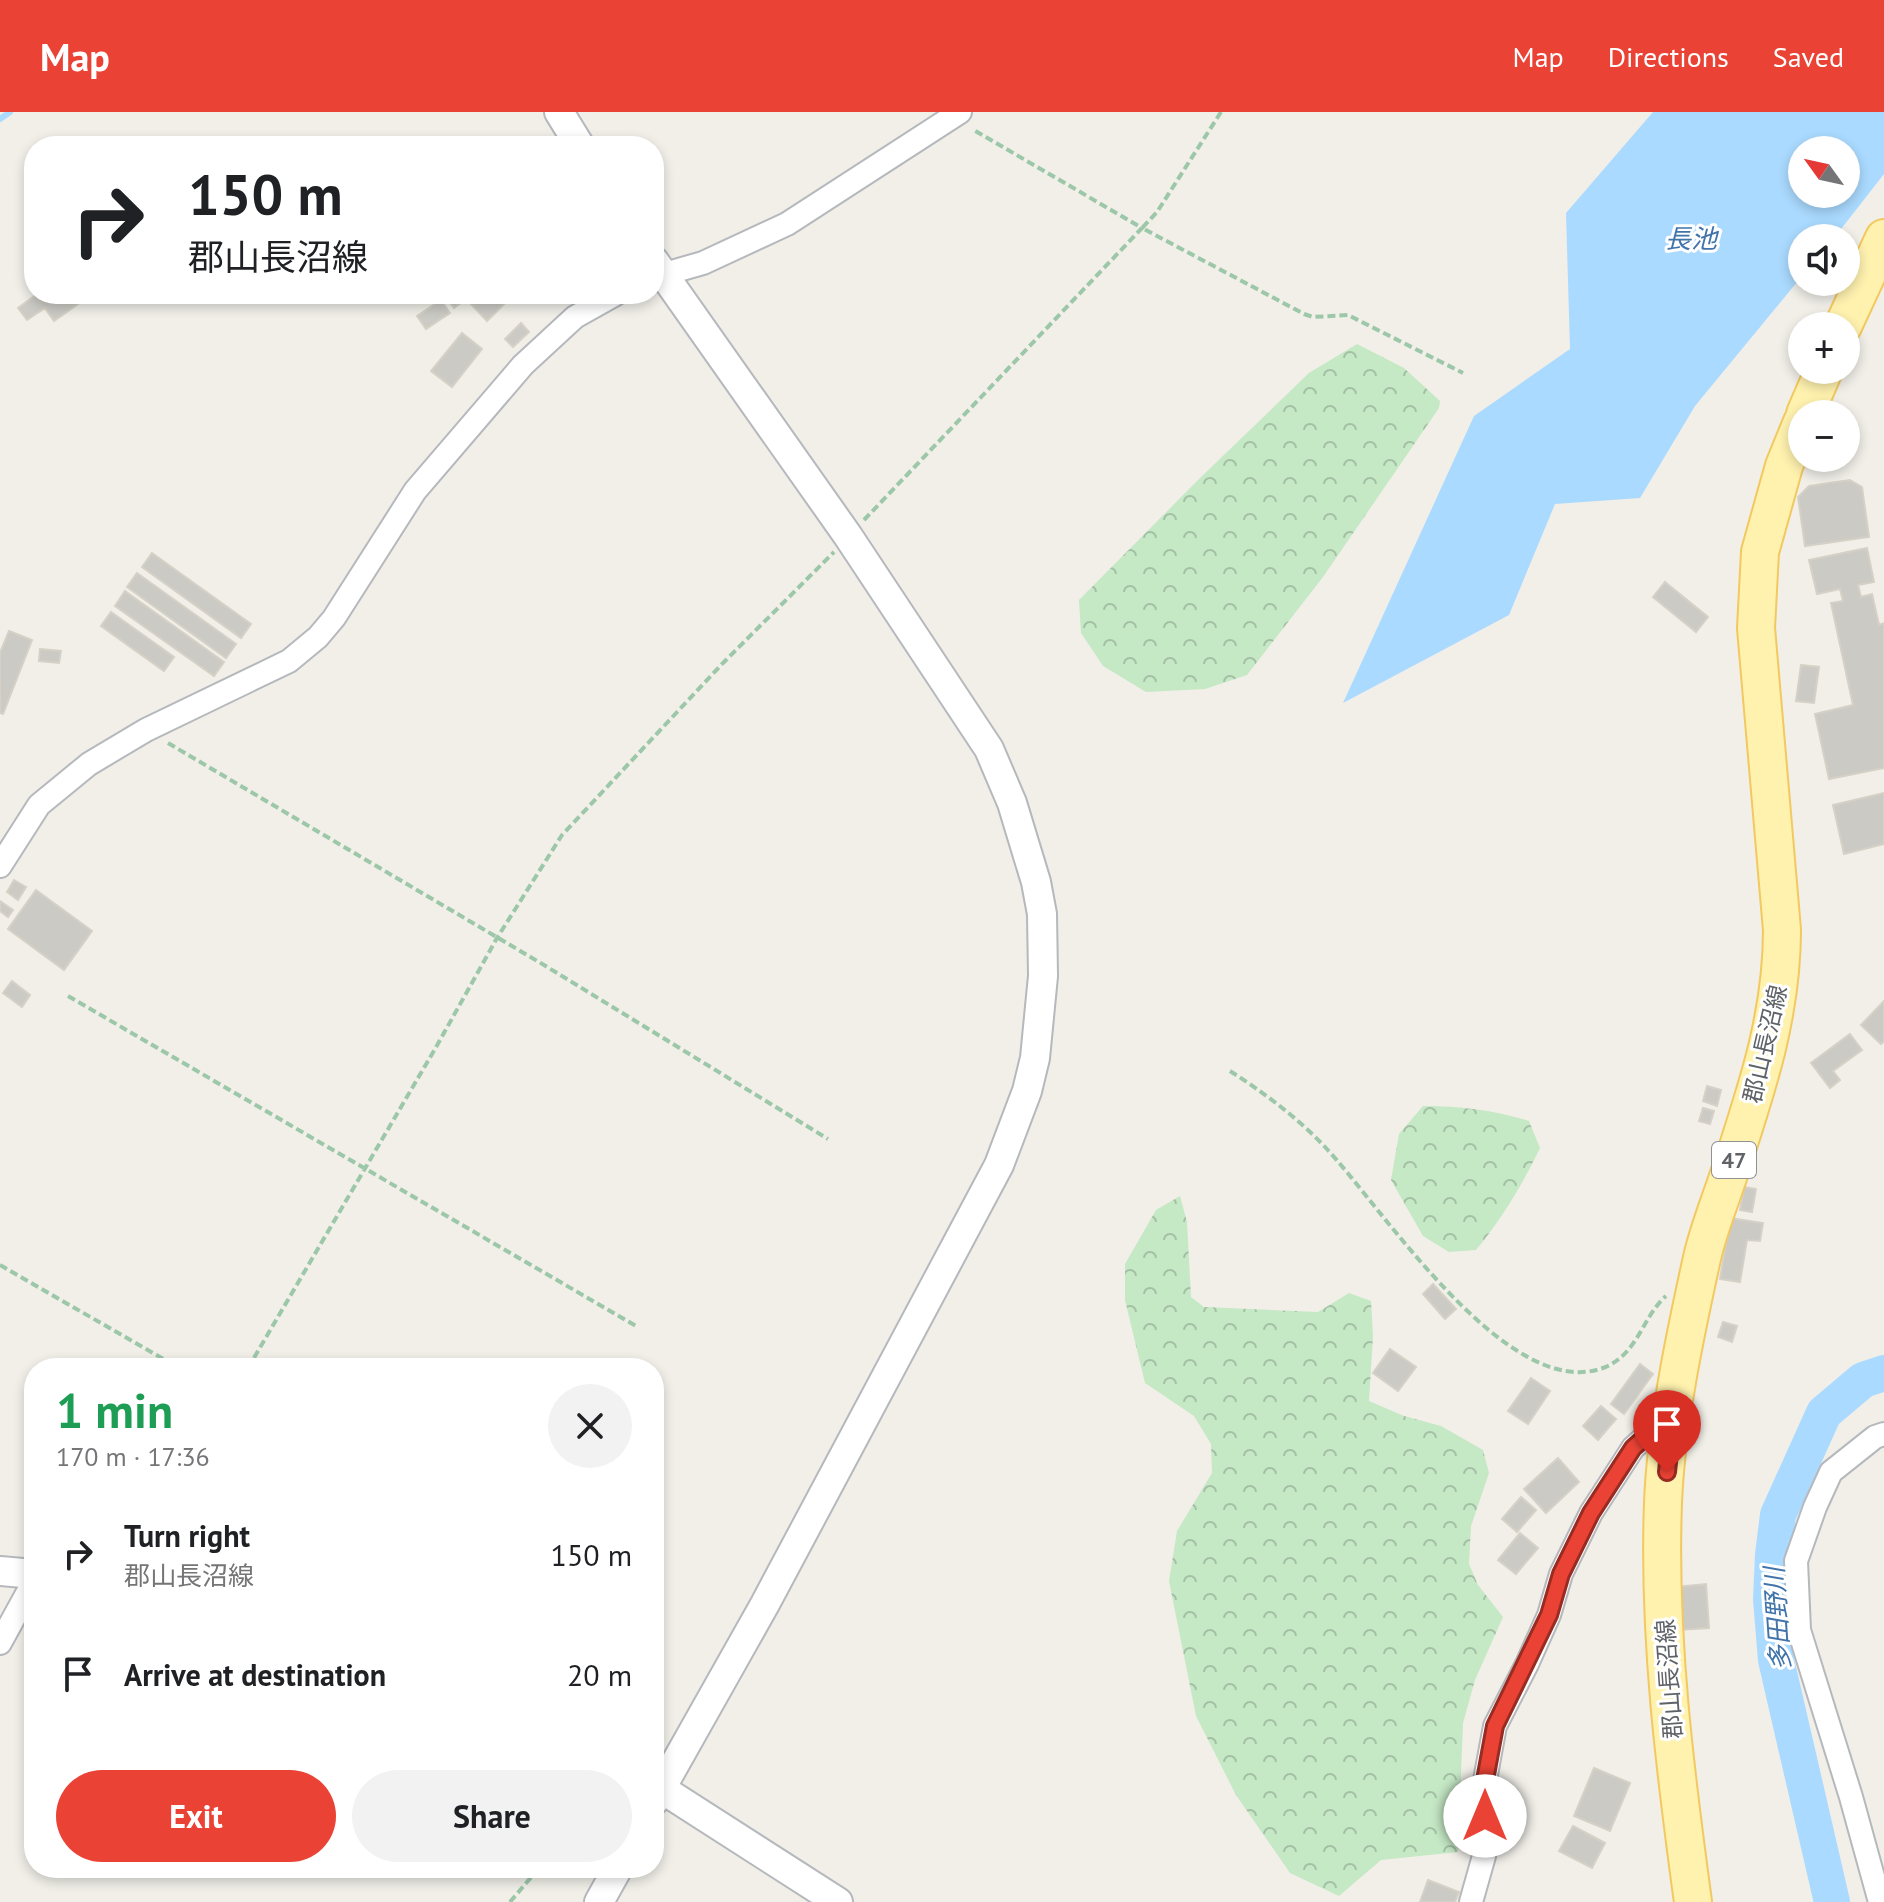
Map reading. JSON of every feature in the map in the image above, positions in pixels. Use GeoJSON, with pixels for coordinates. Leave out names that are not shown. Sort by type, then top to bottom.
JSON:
{"type":"FeatureCollection","features":[{"type":"Feature","properties":{"kind":"main road"},"geometry":{"type":"LineString","coordinates":[[1850,312],[1881,254]]}},
{"type":"Feature","properties":{"kind":"main road","name":"郡山長沼線"},"geometry":{"type":"LineString","coordinates":[[1693,1902],[1678,1790],[1663,1624],[1663,1502],[1673,1412],[1703,1255],[1761,1076],[1782,973],[1782,930],[1756,628],[1760,552],[1788,456]]}},
{"type":"Feature","properties":{"kind":"street"},"geometry":{"type":"LineString","coordinates":[[559,112],[574,136]]}},
{"type":"Feature","properties":{"kind":"street"},"geometry":{"type":"LineString","coordinates":[[664,270],[703,263],[787,224],[956,115]]}},
{"type":"Feature","properties":{"kind":"street"},"geometry":{"type":"LineString","coordinates":[[664,281],[848,536],[989,749],[1022,829],[1042,914],[1043,976],[1035,1058],[1027,1091],[1010,1139],[978,1207],[765,1604],[664,1778]]}},
{"type":"Feature","properties":{"kind":"street"},"geometry":{"type":"LineString","coordinates":[[0,866],[39,805],[89,764],[146,730],[289,661],[318,637],[334,618],[415,491],[523,365],[575,317],[598,304]]}},
{"type":"Feature","properties":{"kind":"street"},"geometry":{"type":"LineString","coordinates":[[1471,1902],[1484,1856],[1485,1780],[1495,1726],[1549,1615],[1561,1574],[1591,1513],[1633,1448],[1673,1412]]}},
{"type":"Feature","properties":{"kind":"street"},"geometry":{"type":"LineString","coordinates":[[1880,1902],[1799,1630],[1796,1561],[1831,1472],[1875,1437],[1884,1434]]}},
{"type":"Feature","properties":{"kind":"street"},"geometry":{"type":"LineString","coordinates":[[0,1571],[24,1573]]}},
{"type":"Feature","properties":{"kind":"street"},"geometry":{"type":"LineString","coordinates":[[0,1643],[24,1599]]}},
{"type":"Feature","properties":{"kind":"street"},"geometry":{"type":"LineString","coordinates":[[664,1797],[838,1902]]}},
{"type":"Feature","properties":{"kind":"street"},"geometry":{"type":"LineString","coordinates":[[599,1902],[612,1878]]}},
{"type":"Feature","properties":{"kind":"path"},"geometry":{"type":"LineString","coordinates":[[254,1358],[497,938],[574,820],[1157,212],[1221,112]]}},
{"type":"Feature","properties":{"kind":"path"},"geometry":{"type":"LineString","coordinates":[[956,115],[1142,228],[1304,314],[1313,317],[1348,315],[1463,373]]}},
{"type":"Feature","properties":{"kind":"path"},"geometry":{"type":"LineString","coordinates":[[146,730],[828,1139]]}},
{"type":"Feature","properties":{"kind":"path"},"geometry":{"type":"LineString","coordinates":[[68,996],[636,1326]]}},
{"type":"Feature","properties":{"kind":"path"},"geometry":{"type":"LineString","coordinates":[[1230,1071],[1258,1089],[1324,1145],[1449,1293],[1495,1337],[1518,1353],[1563,1371],[1604,1368],[1626,1353],[1638,1340],[1662,1298],[1670,1293],[1695,1296]]}},
{"type":"Feature","properties":{"kind":"path"},"geometry":{"type":"LineString","coordinates":[[0,1265],[162,1358]]}},
{"type":"Feature","properties":{"kind":"path"},"geometry":{"type":"LineString","coordinates":[[510,1902],[530,1878]]}},
{"type":"Feature","properties":{"kind":"green space"},"geometry":{"type":"Polygon","coordinates":[[[1357,344],[1404,368],[1440,401],[1439,408],[1323,577],[1247,675],[1205,689],[1146,692],[1103,666],[1081,633],[1079,600],[1309,373],[1357,344]]]}},
{"type":"Feature","properties":{"kind":"green space"},"geometry":{"type":"Polygon","coordinates":[[[1423,1106],[1476,1109],[1529,1121],[1540,1148],[1511,1201],[1476,1250],[1449,1252],[1423,1236],[1391,1180],[1399,1134],[1423,1106]]]}},
{"type":"Feature","properties":{"kind":"green space"},"geometry":{"type":"Polygon","coordinates":[[[1180,1196],[1187,1222],[1191,1297],[1204,1307],[1318,1312],[1349,1293],[1371,1301],[1373,1336],[1369,1401],[1404,1416],[1441,1426],[1483,1450],[1489,1473],[1471,1526],[1469,1564],[1478,1585],[1503,1617],[1475,1680],[1463,1723],[1458,1852],[1381,1860],[1339,1896],[1290,1873],[1236,1795],[1196,1716],[1169,1581],[1177,1531],[1212,1473],[1211,1444],[1194,1416],[1145,1383],[1125,1300],[1125,1264],[1156,1210],[1180,1196]]]}},
{"type":"Feature","properties":{"kind":"water","name":"長池"},"geometry":{"type":"Polygon","coordinates":[[[1653,112],[1884,112],[1884,174],[1860,205],[1860,136],[1788,136],[1788,208],[1857,208],[1845,224],[1788,224],[1788,293],[1695,406],[1640,498],[1555,504],[1509,615],[1343,703],[1474,416],[1570,349],[1566,213],[1653,112]]]}},
{"type":"Feature","properties":{"kind":"building"},"geometry":{"type":"Polygon","coordinates":[[[24,304],[78,304],[54,321],[45,308],[27,320],[18,308],[24,304]]]}},
{"type":"Feature","properties":{"kind":"building"},"geometry":{"type":"Polygon","coordinates":[[[435,304],[444,304],[450,313],[426,329],[417,316],[435,304]]]}},
{"type":"Feature","properties":{"kind":"building"},"geometry":{"type":"Polygon","coordinates":[[[471,304],[504,304],[487,321],[471,304]]]}},
{"type":"Feature","properties":{"kind":"building"},"geometry":{"type":"Polygon","coordinates":[[[521,323],[529,332],[513,347],[505,339],[521,323]]]}},
{"type":"Feature","properties":{"kind":"building"},"geometry":{"type":"Polygon","coordinates":[[[462,333],[482,349],[452,387],[431,371],[462,333]]]}},
{"type":"Feature","properties":{"kind":"building"},"geometry":{"type":"Polygon","coordinates":[[[1850,480],[1862,487],[1869,537],[1805,546],[1798,497],[1809,486],[1850,480]]]}},
{"type":"Feature","properties":{"kind":"building"},"geometry":{"type":"Polygon","coordinates":[[[1867,548],[1874,582],[1858,585],[1861,597],[1872,594],[1879,625],[1884,623],[1884,768],[1829,779],[1815,714],[1853,705],[1831,603],[1843,601],[1840,589],[1817,594],[1809,560],[1867,548]]]}},
{"type":"Feature","properties":{"kind":"building"},"geometry":{"type":"Polygon","coordinates":[[[152,553],[251,624],[241,638],[142,567],[152,553]]]}},
{"type":"Feature","properties":{"kind":"building"},"geometry":{"type":"Polygon","coordinates":[[[137,573],[236,644],[226,658],[127,587],[137,573]]]}},
{"type":"Feature","properties":{"kind":"building"},"geometry":{"type":"Polygon","coordinates":[[[1665,582],[1708,617],[1696,632],[1653,597],[1665,582]]]}},
{"type":"Feature","properties":{"kind":"building"},"geometry":{"type":"Polygon","coordinates":[[[125,591],[224,662],[214,676],[115,606],[125,591]]]}},
{"type":"Feature","properties":{"kind":"building"},"geometry":{"type":"Polygon","coordinates":[[[111,612],[174,657],[164,671],[101,626],[111,612]]]}},
{"type":"Feature","properties":{"kind":"building"},"geometry":{"type":"Polygon","coordinates":[[[9,631],[32,640],[3,714],[0,713],[0,653],[9,631]]]}},
{"type":"Feature","properties":{"kind":"building"},"geometry":{"type":"Polygon","coordinates":[[[40,649],[61,651],[59,663],[39,661],[40,649]]]}},
{"type":"Feature","properties":{"kind":"building"},"geometry":{"type":"Polygon","coordinates":[[[1801,665],[1819,667],[1814,703],[1796,701],[1801,665]]]}},
{"type":"Feature","properties":{"kind":"building"},"geometry":{"type":"Polygon","coordinates":[[[1884,793],[1884,844],[1844,854],[1833,805],[1884,793]]]}},
{"type":"Feature","properties":{"kind":"building"},"geometry":{"type":"Polygon","coordinates":[[[14,880],[26,887],[18,900],[7,892],[14,880]]]}},
{"type":"Feature","properties":{"kind":"building"},"geometry":{"type":"Polygon","coordinates":[[[36,890],[92,931],[64,970],[8,929],[36,890]]]}},
{"type":"Feature","properties":{"kind":"building"},"geometry":{"type":"Polygon","coordinates":[[[0,901],[13,910],[8,917],[0,911],[0,901]]]}},
{"type":"Feature","properties":{"kind":"building"},"geometry":{"type":"Polygon","coordinates":[[[12,981],[30,995],[22,1007],[3,993],[12,981]]]}},
{"type":"Feature","properties":{"kind":"building"},"geometry":{"type":"Polygon","coordinates":[[[1884,1001],[1884,1041],[1881,1044],[1861,1025],[1884,1001]]]}},
{"type":"Feature","properties":{"kind":"building"},"geometry":{"type":"Polygon","coordinates":[[[1850,1034],[1862,1050],[1833,1071],[1840,1080],[1830,1088],[1811,1063],[1850,1034]]]}},
{"type":"Feature","properties":{"kind":"building"},"geometry":{"type":"Polygon","coordinates":[[[1707,1086],[1721,1090],[1717,1106],[1703,1101],[1707,1086]]]}},
{"type":"Feature","properties":{"kind":"building"},"geometry":{"type":"Polygon","coordinates":[[[1703,1108],[1714,1111],[1710,1124],[1699,1121],[1703,1108]]]}},
{"type":"Feature","properties":{"kind":"building"},"geometry":{"type":"Polygon","coordinates":[[[1744,1187],[1756,1189],[1752,1212],[1740,1210],[1744,1187]]]}},
{"type":"Feature","properties":{"kind":"building"},"geometry":{"type":"Polygon","coordinates":[[[1730,1218],[1763,1223],[1760,1241],[1747,1240],[1740,1282],[1720,1279],[1730,1218]]]}},
{"type":"Feature","properties":{"kind":"building"},"geometry":{"type":"Polygon","coordinates":[[[1433,1284],[1456,1309],[1445,1319],[1423,1294],[1433,1284]]]}},
{"type":"Feature","properties":{"kind":"building"},"geometry":{"type":"Polygon","coordinates":[[[1723,1322],[1737,1326],[1732,1342],[1718,1337],[1723,1322]]]}},
{"type":"Feature","properties":{"kind":"building"},"geometry":{"type":"Polygon","coordinates":[[[1390,1349],[1416,1367],[1398,1391],[1373,1373],[1390,1349]]]}},
{"type":"Feature","properties":{"kind":"building"},"geometry":{"type":"Polygon","coordinates":[[[1640,1364],[1653,1374],[1624,1414],[1611,1404],[1640,1364]]]}},
{"type":"Feature","properties":{"kind":"building"},"geometry":{"type":"Polygon","coordinates":[[[1531,1378],[1550,1391],[1528,1424],[1508,1411],[1531,1378]]]}},
{"type":"Feature","properties":{"kind":"building"},"geometry":{"type":"Polygon","coordinates":[[[1601,1406],[1616,1419],[1598,1440],[1583,1426],[1601,1406]]]}},
{"type":"Feature","properties":{"kind":"building"},"geometry":{"type":"Polygon","coordinates":[[[1558,1458],[1579,1482],[1546,1513],[1524,1489],[1558,1458]]]}},
{"type":"Feature","properties":{"kind":"building"},"geometry":{"type":"Polygon","coordinates":[[[1521,1497],[1536,1510],[1517,1532],[1502,1519],[1521,1497]]]}},
{"type":"Feature","properties":{"kind":"building"},"geometry":{"type":"Polygon","coordinates":[[[1520,1533],[1538,1548],[1516,1574],[1498,1560],[1520,1533]]]}},
{"type":"Feature","properties":{"kind":"building"},"geometry":{"type":"Polygon","coordinates":[[[1706,1584],[1709,1628],[1678,1630],[1676,1587],[1706,1584]]]}},
{"type":"Feature","properties":{"kind":"building"},"geometry":{"type":"Polygon","coordinates":[[[1594,1768],[1630,1783],[1610,1831],[1574,1816],[1594,1768]]]}},
{"type":"Feature","properties":{"kind":"building"},"geometry":{"type":"Polygon","coordinates":[[[1573,1826],[1605,1843],[1592,1868],[1559,1851],[1573,1826]]]}},
{"type":"Feature","properties":{"kind":"building"},"geometry":{"type":"Polygon","coordinates":[[[1428,1880],[1459,1892],[1455,1902],[1420,1902],[1428,1880]]]}},
{"type":"Feature","properties":{"kind":"waterway"},"geometry":{"type":"LineString","coordinates":[[0,119],[10,112]]}},
{"type":"Feature","properties":{"kind":"waterway","name":"多田野川"},"geometry":{"type":"LineString","coordinates":[[1832,1902],[1776,1660],[1771,1599],[1773,1555],[1778,1515],[1824,1413],[1863,1380],[1884,1373]]}},
{"type":"Feature","properties":{"kind":"route"},"geometry":{"type":"LineString","coordinates":[[1485,1816],[1485,1780],[1495,1726],[1549,1615],[1561,1574],[1591,1513],[1633,1448],[1673,1412],[1667,1472]]}}]}
